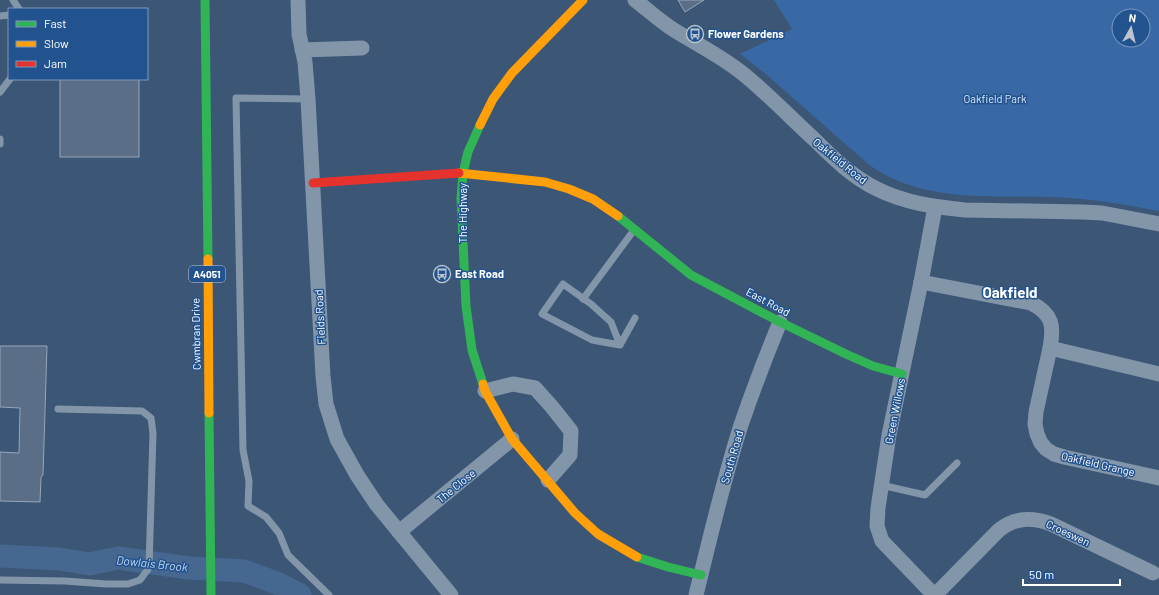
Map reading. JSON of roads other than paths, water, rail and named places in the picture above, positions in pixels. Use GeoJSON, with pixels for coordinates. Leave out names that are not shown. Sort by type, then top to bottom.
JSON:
{"type":"FeatureCollection","features":[{"type":"Feature","properties":{"kind":"street","name":"Cwmbran Drive"},"geometry":{"type":"LineString","coordinates":[[205,0],[211,595]]}},
{"type":"Feature","properties":{"kind":"street","name":"Fields Road"},"geometry":{"type":"LineString","coordinates":[[298,0],[299,34],[305,62],[308,99],[326,404],[337,439],[357,475],[377,504],[451,595]]}},
{"type":"Feature","properties":{"kind":"street","name":"The Highway"},"geometry":{"type":"LineString","coordinates":[[583,0],[512,73],[494,99],[480,124],[468,152],[463,173],[461,198],[466,306],[472,350],[485,391],[512,439],[575,513],[598,534],[640,558],[701,575]]}},
{"type":"Feature","properties":{"kind":"street","name":"Oakfield Road"},"geometry":{"type":"LineString","coordinates":[[635,0],[672,29],[727,63],[746,77],[831,156],[861,180],[893,196],[935,207],[965,210],[1102,213],[1159,224]]}},
{"type":"Feature","properties":{"kind":"street"},"geometry":{"type":"LineString","coordinates":[[302,50],[362,48]]}},
{"type":"Feature","properties":{"kind":"street","name":"East Road"},"geometry":{"type":"LineString","coordinates":[[313,183],[463,173],[545,182],[569,189],[593,199],[617,215],[691,275],[780,322],[867,363],[902,374]]}},
{"type":"Feature","properties":{"kind":"street","name":"Green Willows"},"geometry":{"type":"LineString","coordinates":[[935,207],[881,484],[877,526],[882,541],[935,595]]}},
{"type":"Feature","properties":{"kind":"street","name":"Oakfield Grange"},"geometry":{"type":"LineString","coordinates":[[921,282],[1023,302],[1039,307],[1044,312],[1052,326],[1050,348],[1036,412],[1035,424],[1041,443],[1046,449],[1064,457],[1159,478]]}},
{"type":"Feature","properties":{"kind":"street","name":"South Road"},"geometry":{"type":"LineString","coordinates":[[696,595],[725,480],[742,424],[761,369],[780,322]]}},
{"type":"Feature","properties":{"kind":"street"},"geometry":{"type":"LineString","coordinates":[[1050,348],[1159,374]]}},
{"type":"Feature","properties":{"kind":"street"},"geometry":{"type":"LineString","coordinates":[[485,391],[514,384],[535,388],[571,431],[570,455],[548,480]]}},
{"type":"Feature","properties":{"kind":"street","name":"The Close"},"geometry":{"type":"LineString","coordinates":[[399,532],[512,439]]}},
{"type":"Feature","properties":{"kind":"street","name":"Croeswen"},"geometry":{"type":"LineString","coordinates":[[935,595],[999,530],[1009,523],[1022,519],[1040,520],[1051,524],[1153,573]]}},
{"type":"Feature","properties":{"kind":"lane"},"geometry":{"type":"LineString","coordinates":[[0,92],[9,80]]}},
{"type":"Feature","properties":{"kind":"lane"},"geometry":{"type":"LineString","coordinates":[[308,99],[236,98],[243,450],[249,481],[248,506],[266,517],[279,533],[288,555],[329,595]]}},
{"type":"Feature","properties":{"kind":"lane"},"geometry":{"type":"LineString","coordinates":[[0,138],[0,144]]}},
{"type":"Feature","properties":{"kind":"lane"},"geometry":{"type":"LineString","coordinates":[[584,299],[634,230]]}},
{"type":"Feature","properties":{"kind":"lane"},"geometry":{"type":"LineString","coordinates":[[563,284],[591,304],[611,322],[620,345],[592,340],[542,314],[563,284]]}},
{"type":"Feature","properties":{"kind":"lane"},"geometry":{"type":"LineString","coordinates":[[620,345],[635,318]]}},
{"type":"Feature","properties":{"kind":"lane"},"geometry":{"type":"LineString","coordinates":[[0,580],[128,584],[140,580],[149,568],[153,433],[151,418],[142,412],[58,409]]}},
{"type":"Feature","properties":{"kind":"lane"},"geometry":{"type":"LineString","coordinates":[[881,484],[925,495],[956,463]]}},
{"type":"Feature","properties":{"kind":"waterway","name":"Dowlais Brook"},"geometry":{"type":"LineString","coordinates":[[0,556],[59,559],[90,564],[118,558],[189,568],[244,571],[277,583],[300,595]]}},
{"type":"Feature","properties":{"kind":"place","name":"Flower Gardens"},"geometry":{"type":"Point","coordinates":[695,34]}},
{"type":"Feature","properties":{"kind":"place","name":"East Road"},"geometry":{"type":"Point","coordinates":[442,274]}},
{"type":"Feature","properties":{"kind":"district","name":"Oakfield"},"geometry":{"type":"Point","coordinates":[1010,293]}},
{"type":"Feature","properties":{"kind":"park label","name":"Oakfield Park"},"geometry":{"type":"Point","coordinates":[995,99]}}]}
